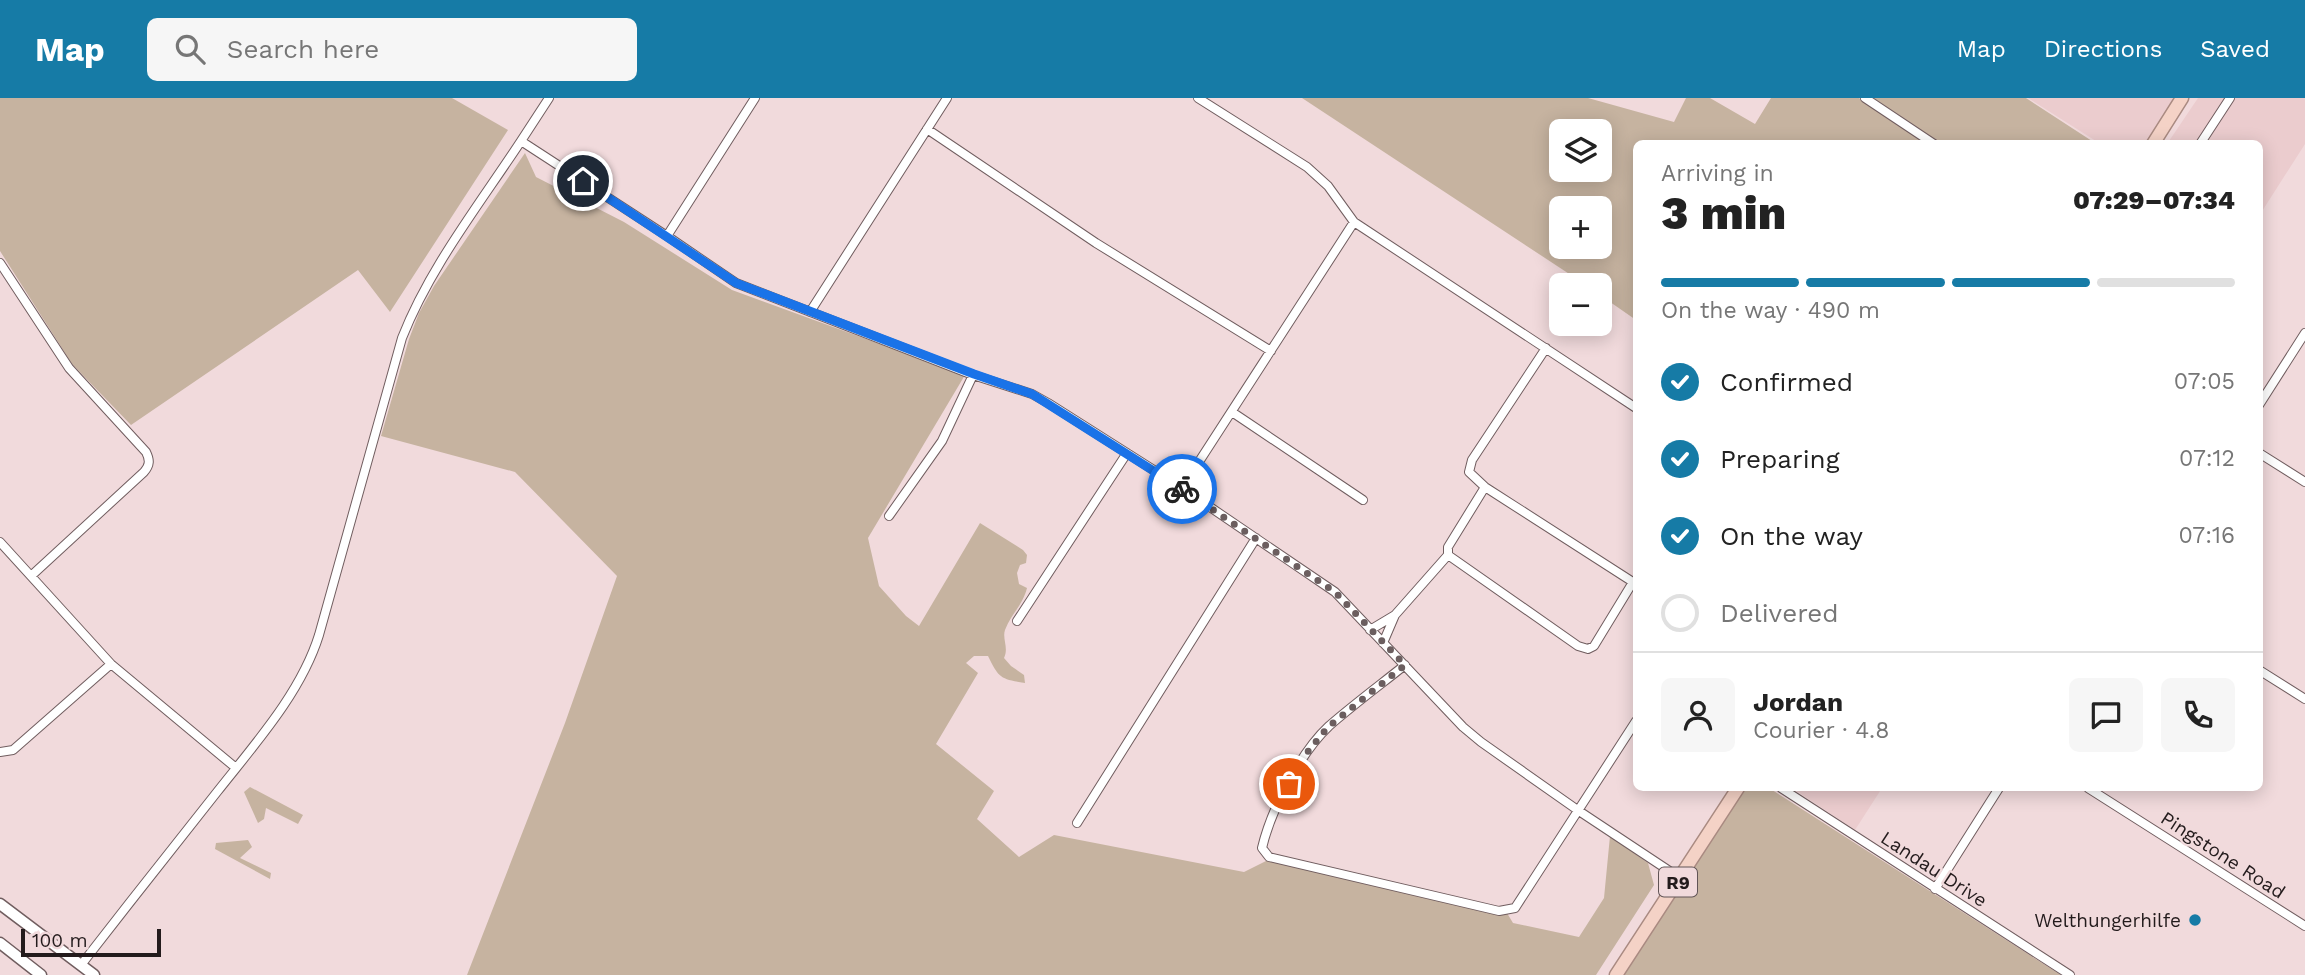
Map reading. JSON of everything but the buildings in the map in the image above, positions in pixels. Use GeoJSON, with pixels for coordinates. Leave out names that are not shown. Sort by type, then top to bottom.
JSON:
{"type":"FeatureCollection","features":[{"type":"Feature","properties":{"kind":"highway"},"geometry":{"type":"LineString","coordinates":[[2155,140],[2182,98]]}},
{"type":"Feature","properties":{"kind":"highway","name":"R9"},"geometry":{"type":"LineString","coordinates":[[1616,975],[1736,791]]}},
{"type":"Feature","properties":{"kind":"main road"},"geometry":{"type":"LineString","coordinates":[[0,904],[94,975]]}},
{"type":"Feature","properties":{"kind":"main road"},"geometry":{"type":"LineString","coordinates":[[0,943],[41,975]]}},
{"type":"Feature","properties":{"kind":"street"},"geometry":{"type":"LineString","coordinates":[[81,965],[298,685],[314,652],[402,338],[412,313],[549,98]]}},
{"type":"Feature","properties":{"kind":"street"},"geometry":{"type":"LineString","coordinates":[[667,236],[755,98]]}},
{"type":"Feature","properties":{"kind":"street"},"geometry":{"type":"LineString","coordinates":[[810,312],[947,98]]}},
{"type":"Feature","properties":{"kind":"street"},"geometry":{"type":"LineString","coordinates":[[1198,98],[1307,167],[1328,186],[1354,222],[1633,406]]}},
{"type":"Feature","properties":{"kind":"street"},"geometry":{"type":"LineString","coordinates":[[1866,98],[1928,140]]}},
{"type":"Feature","properties":{"kind":"street"},"geometry":{"type":"LineString","coordinates":[[2203,140],[2230,98]]}},
{"type":"Feature","properties":{"kind":"street"},"geometry":{"type":"LineString","coordinates":[[927,130],[1096,243],[1271,351]]}},
{"type":"Feature","properties":{"kind":"street"},"geometry":{"type":"LineString","coordinates":[[521,141],[736,283],[1042,399],[1182,488],[1335,592],[1481,742],[1681,878]]}},
{"type":"Feature","properties":{"kind":"street"},"geometry":{"type":"LineString","coordinates":[[1182,488],[1354,222]]}},
{"type":"Feature","properties":{"kind":"street"},"geometry":{"type":"LineString","coordinates":[[0,263],[69,368],[149,457],[145,472],[31,576]]}},
{"type":"Feature","properties":{"kind":"street"},"geometry":{"type":"LineString","coordinates":[[2263,399],[2305,333]]}},
{"type":"Feature","properties":{"kind":"street"},"geometry":{"type":"LineString","coordinates":[[1546,348],[1472,460],[1469,472],[1485,487],[1633,582]]}},
{"type":"Feature","properties":{"kind":"street"},"geometry":{"type":"LineString","coordinates":[[890,516],[942,441],[974,374]]}},
{"type":"Feature","properties":{"kind":"street"},"geometry":{"type":"LineString","coordinates":[[1232,412],[1363,500]]}},
{"type":"Feature","properties":{"kind":"street"},"geometry":{"type":"LineString","coordinates":[[1017,621],[1126,453]]}},
{"type":"Feature","properties":{"kind":"street"},"geometry":{"type":"LineString","coordinates":[[2263,456],[2305,482]]}},
{"type":"Feature","properties":{"kind":"street"},"geometry":{"type":"LineString","coordinates":[[1383,642],[1395,615],[1448,555],[1448,547],[1485,487]]}},
{"type":"Feature","properties":{"kind":"street"},"geometry":{"type":"LineString","coordinates":[[1077,822],[1256,538]]}},
{"type":"Feature","properties":{"kind":"street"},"geometry":{"type":"LineString","coordinates":[[0,542],[111,664],[236,768]]}},
{"type":"Feature","properties":{"kind":"street"},"geometry":{"type":"LineString","coordinates":[[1448,555],[1584,649],[1594,646],[1633,586]]}},
{"type":"Feature","properties":{"kind":"street"},"geometry":{"type":"LineString","coordinates":[[1370,629],[1395,615]]}},
{"type":"Feature","properties":{"kind":"street"},"geometry":{"type":"LineString","coordinates":[[0,752],[13,750],[111,664]]}},
{"type":"Feature","properties":{"kind":"street"},"geometry":{"type":"LineString","coordinates":[[1405,665],[1328,727],[1306,754],[1269,826],[1262,848],[1265,854],[1303,866],[1505,911],[1515,908],[1633,726]]}},
{"type":"Feature","properties":{"kind":"street"},"geometry":{"type":"LineString","coordinates":[[2263,672],[2304,697]]}},
{"type":"Feature","properties":{"kind":"street","name":"Landau Drive"},"geometry":{"type":"LineString","coordinates":[[1788,791],[2070,975]]}},
{"type":"Feature","properties":{"kind":"street"},"geometry":{"type":"LineString","coordinates":[[1935,889],[1997,791]]}},
{"type":"Feature","properties":{"kind":"street","name":"Pingstone Road"},"geometry":{"type":"LineString","coordinates":[[2093,791],[2305,926]]}},
{"type":"Feature","properties":{"kind":"shaded area"},"geometry":{"type":"Polygon","coordinates":[[[0,98],[452,98],[508,130],[390,312],[358,270],[131,425],[72,364],[0,251],[0,98]]]}},
{"type":"Feature","properties":{"kind":"shaded area"},"geometry":{"type":"Polygon","coordinates":[[[1302,98],[1588,98],[1674,122],[1686,98],[1710,98],[1755,124],[1771,98],[1859,98],[1923,140],[1633,140],[1633,318],[1612,303],[1612,273],[1568,273],[1302,98]]]}},
{"type":"Feature","properties":{"kind":"shaded area"},"geometry":{"type":"Polygon","coordinates":[[[1873,98],[2026,98],[2090,140],[1936,140],[1873,98]]]}},
{"type":"Feature","properties":{"kind":"shaded area"},"geometry":{"type":"Polygon","coordinates":[[[2028,98],[2179,98],[2152,140],[2094,140],[2028,98]]]}},
{"type":"Feature","properties":{"kind":"shaded area"},"geometry":{"type":"Polygon","coordinates":[[[2198,98],[2305,98],[2305,144],[2263,210],[2263,140],[2170,140],[2198,98]]]}},
{"type":"Feature","properties":{"kind":"shaded area"},"geometry":{"type":"Polygon","coordinates":[[[525,153],[536,177],[624,222],[732,290],[965,375],[868,538],[879,586],[906,616],[919,626],[980,523],[1027,555],[1026,563],[1020,565],[1017,573],[1019,584],[1027,588],[1004,633],[1004,658],[1024,675],[1025,683],[1001,676],[988,656],[974,656],[966,663],[978,673],[936,744],[994,791],[977,819],[1019,857],[1054,835],[1244,872],[1268,860],[1507,913],[1513,923],[1579,937],[1604,898],[1610,836],[1648,863],[1654,885],[1596,975],[467,975],[565,723],[617,576],[515,472],[381,436],[419,313],[434,286],[525,153]]]}},
{"type":"Feature","properties":{"kind":"shaded area"},"geometry":{"type":"Polygon","coordinates":[[[250,787],[303,815],[298,824],[266,808],[264,819],[258,823],[244,792],[250,787]]]}},
{"type":"Feature","properties":{"kind":"shaded area"},"geometry":{"type":"Polygon","coordinates":[[[1743,791],[1774,791],[2061,975],[1622,975],[1743,791]]]}},
{"type":"Feature","properties":{"kind":"shaded area"},"geometry":{"type":"Polygon","coordinates":[[[1796,791],[1880,791],[1855,830],[1796,791]]]}},
{"type":"Feature","properties":{"kind":"shaded area"},"geometry":{"type":"Polygon","coordinates":[[[248,840],[252,847],[240,858],[271,873],[270,879],[215,849],[216,843],[248,840]]]}},
{"type":"Feature","properties":{"kind":"way so far"},"geometry":{"type":"LineString","coordinates":[[1182,489],[1335,592],[1405,665],[1328,727],[1306,754],[1289,784]]}},
{"type":"Feature","properties":{"kind":"place","name":"Welthungerhilfe"},"geometry":{"type":"Point","coordinates":[2195,920]}},
{"type":"Feature","properties":{"kind":"route"},"geometry":{"type":"LineString","coordinates":[[583,181],[736,283],[1032,394],[1182,489]]}}]}
